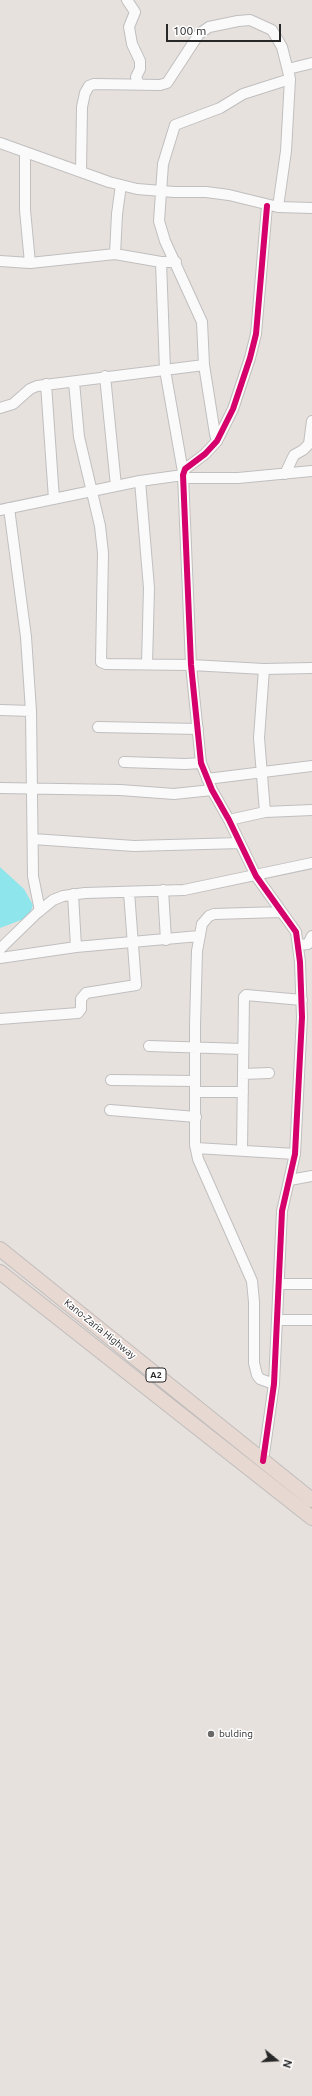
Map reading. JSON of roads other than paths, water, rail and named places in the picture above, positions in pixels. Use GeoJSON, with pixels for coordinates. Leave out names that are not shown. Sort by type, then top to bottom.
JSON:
{"type":"FeatureCollection","features":[{"type":"Feature","properties":{"kind":"highway","name":"Kano-Zaria Highway"},"geometry":{"type":"LineString","coordinates":[[0,1249],[312,1500]]}},
{"type":"Feature","properties":{"kind":"highway","name":"Kano-Zaria Highway"},"geometry":{"type":"LineString","coordinates":[[0,1272],[312,1518]]}},
{"type":"Feature","properties":{"kind":"street"},"geometry":{"type":"LineString","coordinates":[[127,0],[135,12],[129,27],[132,44],[140,61],[140,69],[136,77],[139,84]]}},
{"type":"Feature","properties":{"kind":"street"},"geometry":{"type":"LineString","coordinates":[[82,172],[82,107],[85,93],[89,86],[94,84],[160,84],[170,80],[199,34],[209,28],[238,21],[250,20],[272,30],[282,47],[290,78]]}},
{"type":"Feature","properties":{"kind":"street"},"geometry":{"type":"LineString","coordinates":[[278,208],[286,152],[290,78],[288,69],[312,63]]}},
{"type":"Feature","properties":{"kind":"street"},"geometry":{"type":"LineString","coordinates":[[217,441],[204,365],[202,322],[176,262],[165,241],[159,221],[164,164],[175,125],[220,108],[243,94],[290,78]]}},
{"type":"Feature","properties":{"kind":"street"},"geometry":{"type":"LineString","coordinates":[[0,143],[121,186],[162,192],[206,192],[229,195],[278,208],[312,208]]}},
{"type":"Feature","properties":{"kind":"street"},"geometry":{"type":"LineString","coordinates":[[25,153],[25,210],[30,263]]}},
{"type":"Feature","properties":{"kind":"street"},"geometry":{"type":"LineString","coordinates":[[115,254],[117,214],[121,186]]}},
{"type":"Feature","properties":{"kind":"street"},"geometry":{"type":"LineString","coordinates":[[183,475],[217,441],[233,409],[253,345],[267,206]]}},
{"type":"Feature","properties":{"kind":"street"},"geometry":{"type":"LineString","coordinates":[[0,261],[30,263],[115,254],[161,262],[176,262]]}},
{"type":"Feature","properties":{"kind":"street"},"geometry":{"type":"LineString","coordinates":[[161,262],[166,370],[183,475],[191,665],[201,763],[212,790],[229,820],[256,876],[296,932],[308,942],[302,1000],[307,1018],[295,1154],[282,1211],[274,1384],[264,1461]]}},
{"type":"Feature","properties":{"kind":"street"},"geometry":{"type":"LineString","coordinates":[[0,408],[13,404],[30,389],[46,384],[74,382],[105,376],[204,365]]}},
{"type":"Feature","properties":{"kind":"street"},"geometry":{"type":"LineString","coordinates":[[105,376],[116,486]]}},
{"type":"Feature","properties":{"kind":"street"},"geometry":{"type":"LineString","coordinates":[[74,382],[79,437],[100,526],[104,553],[101,662],[106,664],[191,665],[264,669],[312,668]]}},
{"type":"Feature","properties":{"kind":"street"},"geometry":{"type":"LineString","coordinates":[[46,384],[54,499]]}},
{"type":"Feature","properties":{"kind":"street"},"geometry":{"type":"LineString","coordinates":[[285,474],[294,455],[303,450],[309,444],[312,421]]}},
{"type":"Feature","properties":{"kind":"street"},"geometry":{"type":"LineString","coordinates":[[40,911],[33,876],[31,710],[26,637],[5,509],[140,481],[183,475],[238,478],[312,471]]}},
{"type":"Feature","properties":{"kind":"street"},"geometry":{"type":"LineString","coordinates":[[140,481],[149,588],[147,664]]}},
{"type":"Feature","properties":{"kind":"street"},"geometry":{"type":"LineString","coordinates":[[264,669],[260,724],[260,772],[265,812]]}},
{"type":"Feature","properties":{"kind":"street"},"geometry":{"type":"LineString","coordinates":[[0,710],[31,710]]}},
{"type":"Feature","properties":{"kind":"street"},"geometry":{"type":"LineString","coordinates":[[98,727],[198,729]]}},
{"type":"Feature","properties":{"kind":"street"},"geometry":{"type":"LineString","coordinates":[[124,762],[184,764],[201,763]]}},
{"type":"Feature","properties":{"kind":"street"},"geometry":{"type":"LineString","coordinates":[[207,779],[312,766]]}},
{"type":"Feature","properties":{"kind":"street"},"geometry":{"type":"LineString","coordinates":[[0,788],[32,787],[174,794],[212,790]]}},
{"type":"Feature","properties":{"kind":"street"},"geometry":{"type":"LineString","coordinates":[[229,820],[265,812],[312,810]]}},
{"type":"Feature","properties":{"kind":"street"},"geometry":{"type":"LineString","coordinates":[[33,839],[134,846],[240,843]]}},
{"type":"Feature","properties":{"kind":"street"},"geometry":{"type":"LineString","coordinates":[[0,949],[53,900],[73,894],[184,890],[225,880],[256,876],[312,863]]}},
{"type":"Feature","properties":{"kind":"street"},"geometry":{"type":"LineString","coordinates":[[163,890],[166,940]]}},
{"type":"Feature","properties":{"kind":"street"},"geometry":{"type":"LineString","coordinates":[[0,1020],[78,1013],[81,1009],[81,999],[86,993],[135,986],[137,983],[129,892]]}},
{"type":"Feature","properties":{"kind":"street"},"geometry":{"type":"LineString","coordinates":[[73,894],[76,947]]}},
{"type":"Feature","properties":{"kind":"street"},"geometry":{"type":"LineString","coordinates":[[274,1384],[260,1379],[257,1375],[254,1363],[254,1302],[252,1281],[198,1159],[196,1148],[195,1002],[199,936],[202,924],[214,914],[281,912]]}},
{"type":"Feature","properties":{"kind":"street"},"geometry":{"type":"LineString","coordinates":[[0,958],[76,947],[199,936]]}},
{"type":"Feature","properties":{"kind":"street"},"geometry":{"type":"LineString","coordinates":[[242,1150],[244,997],[246,995],[302,1000]]}},
{"type":"Feature","properties":{"kind":"street"},"geometry":{"type":"LineString","coordinates":[[149,1046],[195,1046],[243,1049]]}},
{"type":"Feature","properties":{"kind":"street"},"geometry":{"type":"LineString","coordinates":[[243,1074],[269,1073]]}},
{"type":"Feature","properties":{"kind":"street"},"geometry":{"type":"LineString","coordinates":[[111,1080],[196,1081]]}},
{"type":"Feature","properties":{"kind":"street"},"geometry":{"type":"LineString","coordinates":[[196,1092],[242,1092]]}},
{"type":"Feature","properties":{"kind":"street"},"geometry":{"type":"LineString","coordinates":[[110,1110],[196,1117]]}},
{"type":"Feature","properties":{"kind":"street"},"geometry":{"type":"LineString","coordinates":[[196,1148],[295,1154]]}},
{"type":"Feature","properties":{"kind":"street"},"geometry":{"type":"LineString","coordinates":[[290,1180],[312,1176]]}},
{"type":"Feature","properties":{"kind":"street"},"geometry":{"type":"LineString","coordinates":[[279,1284],[312,1284]]}},
{"type":"Feature","properties":{"kind":"street"},"geometry":{"type":"LineString","coordinates":[[277,1320],[312,1320]]}},
{"type":"Feature","properties":{"kind":"water"},"geometry":{"type":"Polygon","coordinates":[[[0,867],[24,889],[33,905],[29,917],[0,928],[0,867]]]}},
{"type":"Feature","properties":{"kind":"place","name":"bulding"},"geometry":{"type":"Point","coordinates":[211,1734]}}]}
